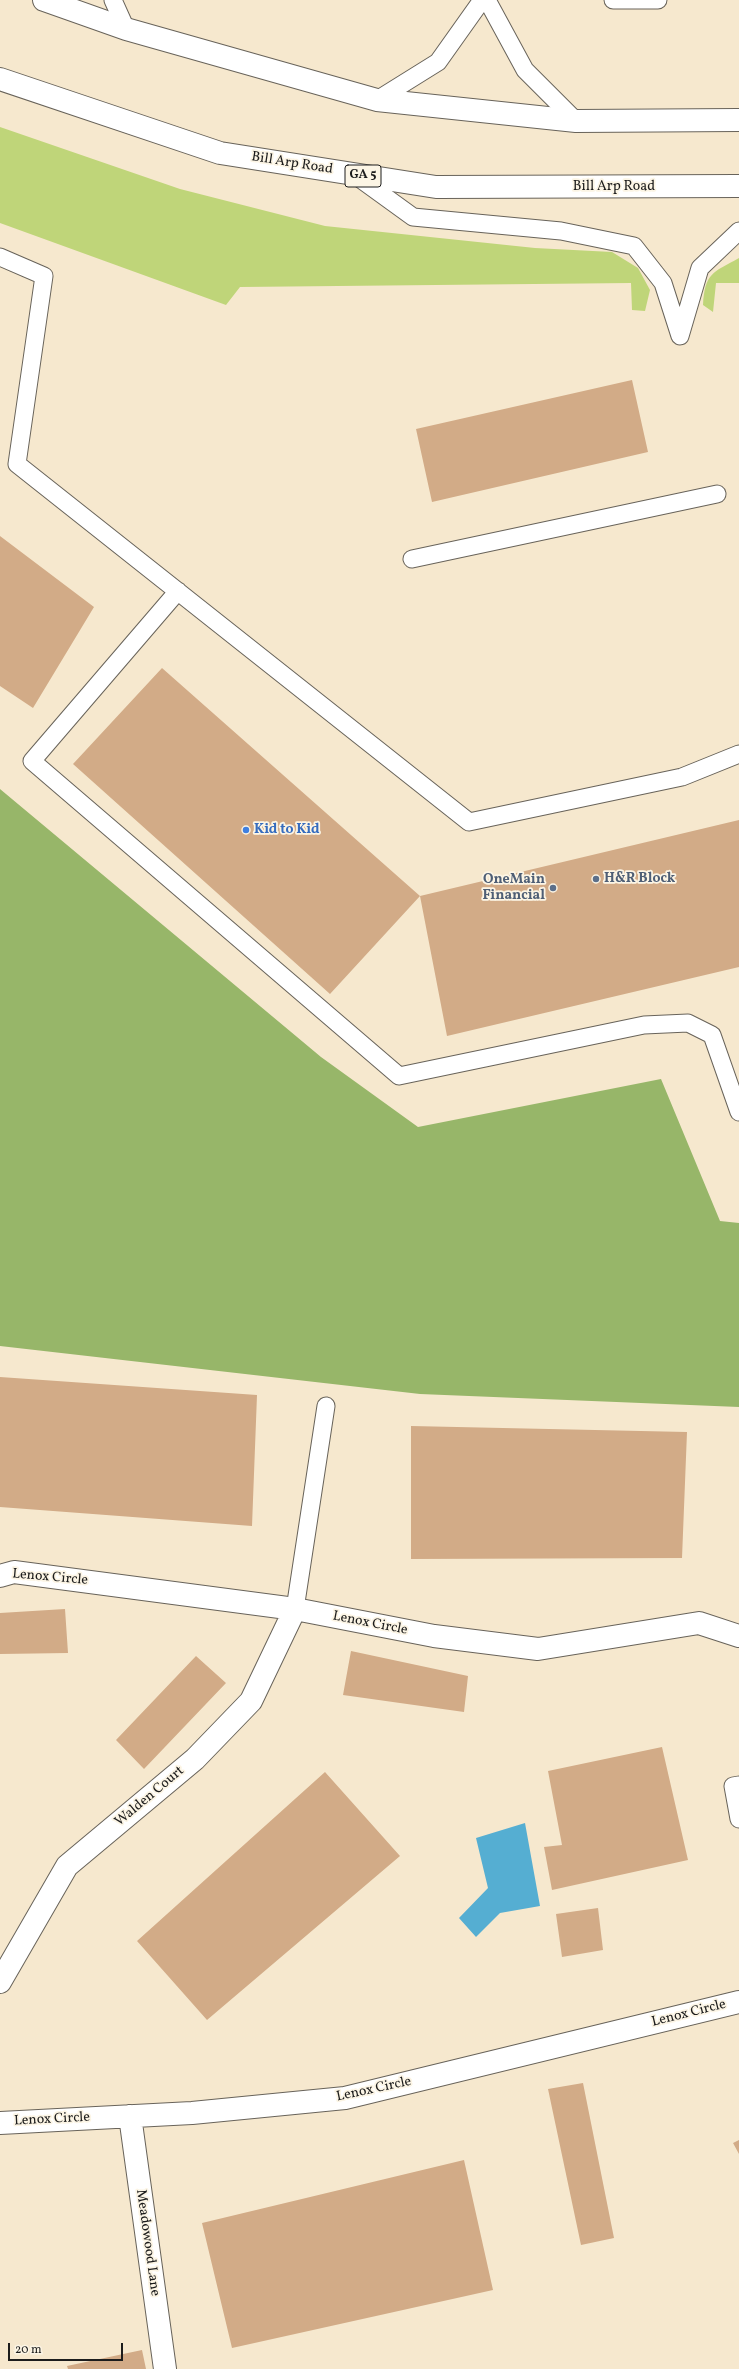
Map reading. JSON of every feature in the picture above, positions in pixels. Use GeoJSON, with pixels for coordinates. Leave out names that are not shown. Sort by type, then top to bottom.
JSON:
{"type":"FeatureCollection","features":[{"type":"Feature","properties":{"kind":"street"},"geometry":{"type":"LineString","coordinates":[[44,0],[126,28],[377,100],[576,121],[739,120]]}},
{"type":"Feature","properties":{"kind":"street","name":"Bill Arp Road"},"geometry":{"type":"LineString","coordinates":[[0,78],[220,153],[436,187],[739,186]]}},
{"type":"Feature","properties":{"kind":"street","name":"Lenox Circle"},"geometry":{"type":"LineString","coordinates":[[0,1576],[14,1572],[295,1609],[434,1636],[538,1649],[699,1623],[739,1636]]}},
{"type":"Feature","properties":{"kind":"street","name":"Walden Court"},"geometry":{"type":"LineString","coordinates":[[0,1982],[67,1866],[195,1759],[251,1701],[295,1609]]}},
{"type":"Feature","properties":{"kind":"street","name":"Lenox Circle"},"geometry":{"type":"LineString","coordinates":[[0,2122],[192,2113],[345,2098],[739,2002]]}},
{"type":"Feature","properties":{"kind":"street","name":"Meadowood Lane"},"geometry":{"type":"LineString","coordinates":[[130,2116],[165,2369]]}},
{"type":"Feature","properties":{"kind":"lane"},"geometry":{"type":"LineString","coordinates":[[112,0],[126,28]]}},
{"type":"Feature","properties":{"kind":"lane"},"geometry":{"type":"LineString","coordinates":[[377,100],[438,62],[482,0]]}},
{"type":"Feature","properties":{"kind":"lane"},"geometry":{"type":"LineString","coordinates":[[487,0],[526,70],[576,121]]}},
{"type":"Feature","properties":{"kind":"lane"},"geometry":{"type":"LineString","coordinates":[[613,0],[658,0]]}},
{"type":"Feature","properties":{"kind":"lane"},"geometry":{"type":"LineString","coordinates":[[353,174],[414,217],[561,231],[634,246],[663,283],[680,336],[700,268],[739,231]]}},
{"type":"Feature","properties":{"kind":"lane"},"geometry":{"type":"LineString","coordinates":[[0,258],[44,276],[17,464],[469,822],[682,777],[739,754]]}},
{"type":"Feature","properties":{"kind":"lane"},"geometry":{"type":"LineString","coordinates":[[412,559],[716,494]]}},
{"type":"Feature","properties":{"kind":"lane"},"geometry":{"type":"LineString","coordinates":[[178,591],[32,761],[400,1076],[644,1025],[688,1023],[712,1035],[739,1112]]}},
{"type":"Feature","properties":{"kind":"lane"},"geometry":{"type":"LineString","coordinates":[[295,1609],[326,1406]]}},
{"type":"Feature","properties":{"kind":"lane"},"geometry":{"type":"LineString","coordinates":[[739,1785],[733,1786],[739,1819]]}},
{"type":"Feature","properties":{"kind":"green space"},"geometry":{"type":"Polygon","coordinates":[[[0,127],[180,189],[325,226],[535,248],[612,252],[638,268],[650,290],[645,311],[632,310],[631,283],[240,287],[226,305],[0,223],[0,127]]]}},
{"type":"Feature","properties":{"kind":"green space"},"geometry":{"type":"Polygon","coordinates":[[[739,258],[739,283],[716,283],[713,312],[703,305],[708,280],[716,271],[739,258]]]}},
{"type":"Feature","properties":{"kind":"green space"},"geometry":{"type":"Polygon","coordinates":[[[0,789],[321,1057],[418,1127],[661,1079],[720,1221],[739,1223],[739,1407],[420,1394],[0,1346],[0,789]]]}},
{"type":"Feature","properties":{"kind":"water"},"geometry":{"type":"Polygon","coordinates":[[[525,1823],[540,1906],[500,1913],[476,1937],[459,1918],[488,1888],[476,1838],[525,1823]]]}},
{"type":"Feature","properties":{"kind":"building"},"geometry":{"type":"Polygon","coordinates":[[[632,380],[648,452],[432,502],[416,429],[632,380]]]}},
{"type":"Feature","properties":{"kind":"building"},"geometry":{"type":"Polygon","coordinates":[[[0,536],[94,607],[33,708],[0,686],[0,536]]]}},
{"type":"Feature","properties":{"kind":"building","name":"Kid to Kid"},"geometry":{"type":"Polygon","coordinates":[[[162,668],[420,896],[330,994],[73,764],[162,668]]]}},
{"type":"Feature","properties":{"kind":"building"},"geometry":{"type":"Polygon","coordinates":[[[739,820],[739,967],[447,1036],[420,896],[739,820]]]}},
{"type":"Feature","properties":{"kind":"building"},"geometry":{"type":"Polygon","coordinates":[[[0,1377],[257,1395],[252,1526],[0,1507],[0,1377]]]}},
{"type":"Feature","properties":{"kind":"building"},"geometry":{"type":"Polygon","coordinates":[[[411,1426],[687,1432],[682,1558],[411,1559],[411,1426]]]}},
{"type":"Feature","properties":{"kind":"building"},"geometry":{"type":"Polygon","coordinates":[[[65,1609],[68,1653],[0,1654],[0,1613],[65,1609]]]}},
{"type":"Feature","properties":{"kind":"building"},"geometry":{"type":"Polygon","coordinates":[[[351,1651],[468,1676],[464,1712],[343,1695],[351,1651]]]}},
{"type":"Feature","properties":{"kind":"building"},"geometry":{"type":"Polygon","coordinates":[[[196,1656],[226,1683],[144,1769],[116,1740],[196,1656]]]}},
{"type":"Feature","properties":{"kind":"building"},"geometry":{"type":"Polygon","coordinates":[[[662,1747],[688,1860],[552,1890],[544,1847],[562,1845],[548,1771],[662,1747]]]}},
{"type":"Feature","properties":{"kind":"building"},"geometry":{"type":"Polygon","coordinates":[[[325,1772],[400,1856],[207,2020],[137,1941],[325,1772]]]}},
{"type":"Feature","properties":{"kind":"building"},"geometry":{"type":"Polygon","coordinates":[[[598,1908],[603,1950],[562,1957],[556,1914],[598,1908]]]}},
{"type":"Feature","properties":{"kind":"building"},"geometry":{"type":"Polygon","coordinates":[[[583,2083],[614,2238],[581,2245],[548,2089],[583,2083]]]}},
{"type":"Feature","properties":{"kind":"building"},"geometry":{"type":"Polygon","coordinates":[[[739,2140],[739,2154],[733,2143],[739,2140]]]}},
{"type":"Feature","properties":{"kind":"building"},"geometry":{"type":"Polygon","coordinates":[[[464,2160],[493,2290],[232,2348],[202,2223],[464,2160]]]}},
{"type":"Feature","properties":{"kind":"building"},"geometry":{"type":"Polygon","coordinates":[[[142,2350],[146,2369],[68,2369],[67,2366],[142,2350]]]}},
{"type":"Feature","properties":{"kind":"place","name":"Kid to Kid"},"geometry":{"type":"Point","coordinates":[246,830]}},
{"type":"Feature","properties":{"kind":"place","name":"H&R Block"},"geometry":{"type":"Point","coordinates":[596,879]}},
{"type":"Feature","properties":{"kind":"place","name":"OneMain Financial"},"geometry":{"type":"Point","coordinates":[553,888]}}]}
